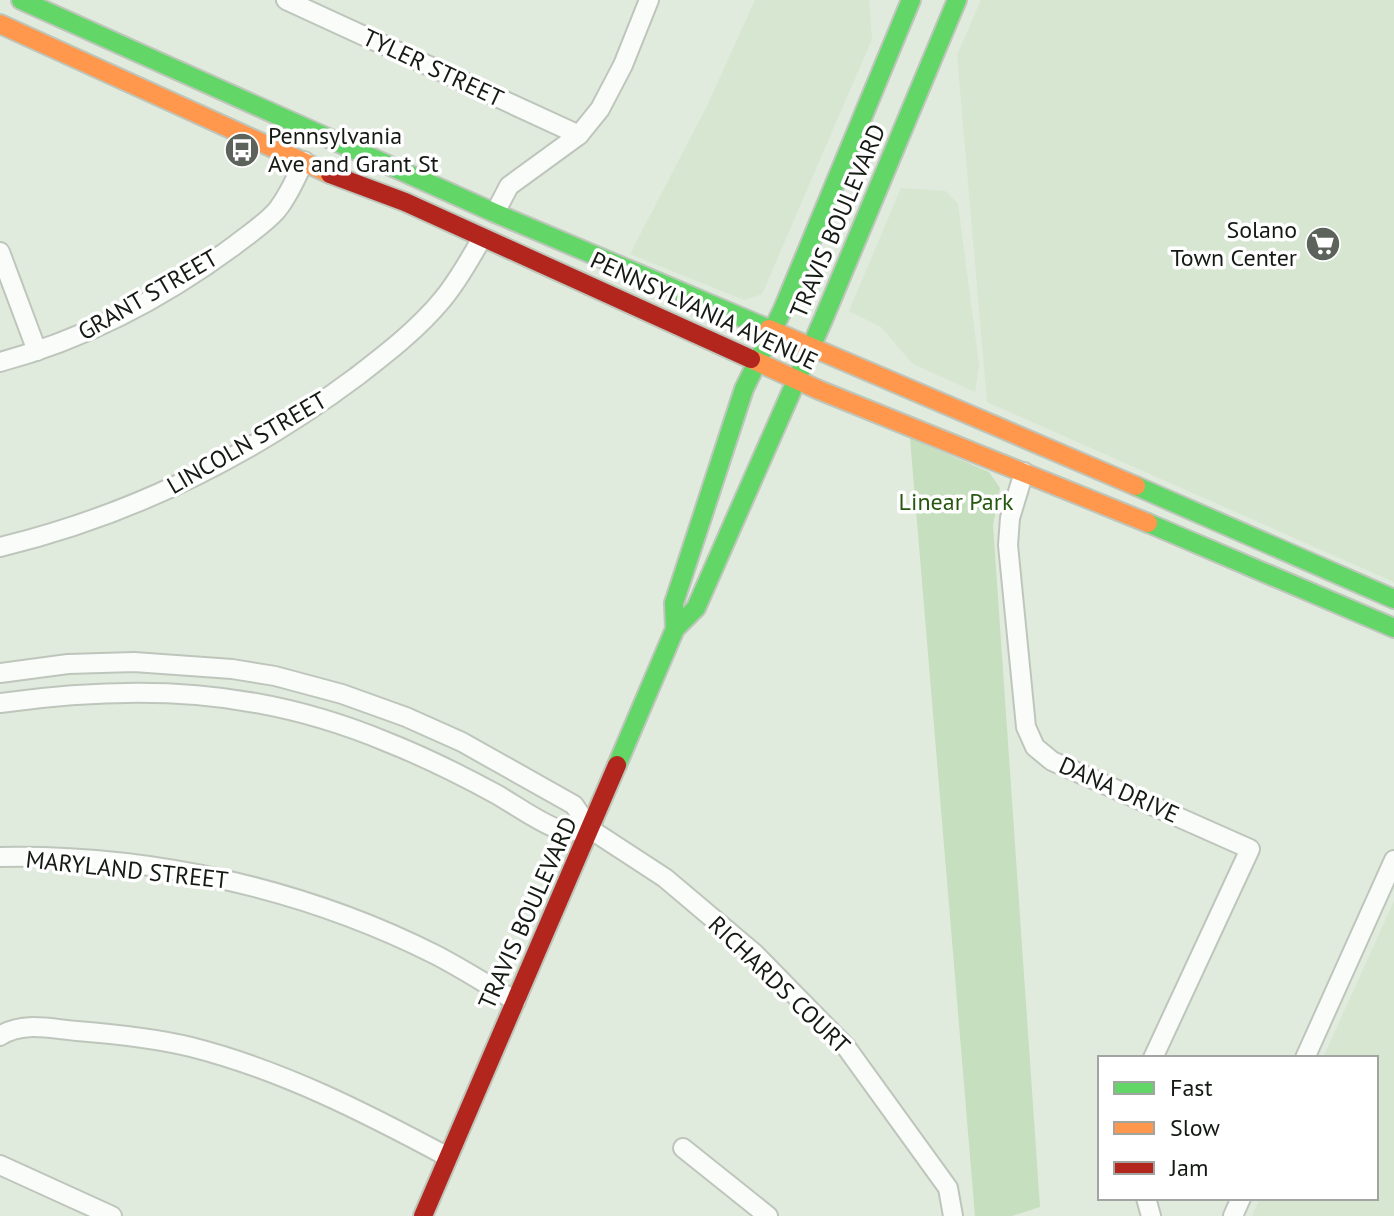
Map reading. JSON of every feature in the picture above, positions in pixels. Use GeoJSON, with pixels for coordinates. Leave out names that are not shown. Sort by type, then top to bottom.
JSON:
{"type":"FeatureCollection","features":[{"type":"Feature","properties":{"kind":"main road","name":"PENNSYLVANIA AVENUE"},"geometry":{"type":"LineString","coordinates":[[21,0],[495,213],[812,346],[1394,599]]}},
{"type":"Feature","properties":{"kind":"main road","name":"TRAVIS BOULEVARD"},"geometry":{"type":"LineString","coordinates":[[675,629],[674,603],[744,389],[773,330],[911,0]]}},
{"type":"Feature","properties":{"kind":"main road","name":"TRAVIS BOULEVARD"},"geometry":{"type":"LineString","coordinates":[[423,1216],[675,629],[696,608],[812,346],[957,0]]}},
{"type":"Feature","properties":{"kind":"main road","name":"PENNSYLVANIA AVENUE"},"geometry":{"type":"LineString","coordinates":[[0,24],[360,187],[405,202],[797,379],[1210,548],[1394,628]]}},
{"type":"Feature","properties":{"kind":"street","name":"TYLER STREET"},"geometry":{"type":"LineString","coordinates":[[286,0],[579,135]]}},
{"type":"Feature","properties":{"kind":"street"},"geometry":{"type":"LineString","coordinates":[[495,213],[509,186],[579,135],[600,109],[623,65],[649,0]]}},
{"type":"Feature","properties":{"kind":"street","name":"GRANT STREET"},"geometry":{"type":"LineString","coordinates":[[0,362],[77,337],[203,268],[275,213],[304,161]]}},
{"type":"Feature","properties":{"kind":"street","name":"LINCOLN STREET"},"geometry":{"type":"LineString","coordinates":[[0,547],[138,503],[216,466],[307,414],[401,342],[442,300],[482,238]]}},
{"type":"Feature","properties":{"kind":"street"},"geometry":{"type":"LineString","coordinates":[[0,252],[37,351]]}},
{"type":"Feature","properties":{"kind":"street","name":"DANA DRIVE"},"geometry":{"type":"LineString","coordinates":[[1024,472],[1010,518],[1008,545],[1026,727],[1035,747],[1052,761],[1250,849],[1154,1056]]}},
{"type":"Feature","properties":{"kind":"street"},"geometry":{"type":"LineString","coordinates":[[0,673],[68,664],[134,662],[197,665],[275,676],[342,694],[406,717],[462,742],[574,805],[590,829],[563,831],[446,767],[331,720],[267,705],[210,696],[122,691],[68,693],[0,703]]}},
{"type":"Feature","properties":{"kind":"street","name":"RICHARDS COURT"},"geometry":{"type":"LineString","coordinates":[[590,829],[665,878],[755,954],[846,1047],[948,1188],[953,1216]]}},
{"type":"Feature","properties":{"kind":"street","name":"MARYLAND STREET"},"geometry":{"type":"LineString","coordinates":[[0,857],[118,864],[233,881],[355,920],[436,955],[516,1001]]}},
{"type":"Feature","properties":{"kind":"street"},"geometry":{"type":"LineString","coordinates":[[1306,1056],[1394,860]]}},
{"type":"Feature","properties":{"kind":"street"},"geometry":{"type":"LineString","coordinates":[[0,1036],[7,1031],[31,1027],[122,1035],[191,1047],[248,1064],[309,1088],[365,1113],[448,1157]]}},
{"type":"Feature","properties":{"kind":"street"},"geometry":{"type":"LineString","coordinates":[[683,1148],[768,1216]]}},
{"type":"Feature","properties":{"kind":"street"},"geometry":{"type":"LineString","coordinates":[[0,1165],[112,1216]]}},
{"type":"Feature","properties":{"kind":"shaded area"},"geometry":{"type":"Polygon","coordinates":[[[755,0],[869,0],[872,39],[762,294],[744,300],[630,254],[707,106],[755,0]]]}},
{"type":"Feature","properties":{"kind":"shaded area","name":"Solano Town Center"},"geometry":{"type":"Polygon","coordinates":[[[981,0],[1394,0],[1394,582],[987,402],[957,55],[981,0]]]}},
{"type":"Feature","properties":{"kind":"shaded area"},"geometry":{"type":"Polygon","coordinates":[[[901,188],[945,191],[958,204],[979,365],[975,392],[913,364],[881,327],[849,311],[901,188]]]}},
{"type":"Feature","properties":{"kind":"shaded area"},"geometry":{"type":"Polygon","coordinates":[[[1394,901],[1394,1216],[1252,1216],[1259,1200],[1378,1200],[1378,1056],[1324,1056],[1394,901]]]}},
{"type":"Feature","properties":{"kind":"green space","name":"Linear Park"},"geometry":{"type":"Polygon","coordinates":[[[910,438],[989,472],[1000,488],[993,525],[1040,1207],[1012,1216],[975,1216],[910,438]]]}},
{"type":"Feature","properties":{"kind":"traffic: fast"},"geometry":{"type":"LineString","coordinates":[[21,0],[495,213],[769,329]]}},
{"type":"Feature","properties":{"kind":"traffic: fast"},"geometry":{"type":"LineString","coordinates":[[675,629],[674,603],[744,389],[783,309],[911,0]]}},
{"type":"Feature","properties":{"kind":"traffic: fast"},"geometry":{"type":"LineString","coordinates":[[617,765],[675,629],[696,608],[823,320],[957,0]]}},
{"type":"Feature","properties":{"kind":"traffic: fast"},"geometry":{"type":"LineString","coordinates":[[1136,486],[1394,599]]}},
{"type":"Feature","properties":{"kind":"traffic: fast"},"geometry":{"type":"LineString","coordinates":[[1148,523],[1394,628]]}},
{"type":"Feature","properties":{"kind":"traffic: slow"},"geometry":{"type":"LineString","coordinates":[[0,24],[330,174]]}},
{"type":"Feature","properties":{"kind":"traffic: slow"},"geometry":{"type":"LineString","coordinates":[[769,329],[1136,486]]}},
{"type":"Feature","properties":{"kind":"traffic: slow"},"geometry":{"type":"LineString","coordinates":[[751,359],[819,390],[1148,523]]}},
{"type":"Feature","properties":{"kind":"traffic: jam"},"geometry":{"type":"LineString","coordinates":[[330,174],[405,202],[751,359]]}},
{"type":"Feature","properties":{"kind":"traffic: jam"},"geometry":{"type":"LineString","coordinates":[[423,1216],[617,765]]}},
{"type":"Feature","properties":{"kind":"place","name":"Pennsylvania Ave and Grant St"},"geometry":{"type":"Point","coordinates":[242,150]}},
{"type":"Feature","properties":{"kind":"place","name":"Solano Town Center"},"geometry":{"type":"Point","coordinates":[1323,244]}}]}
